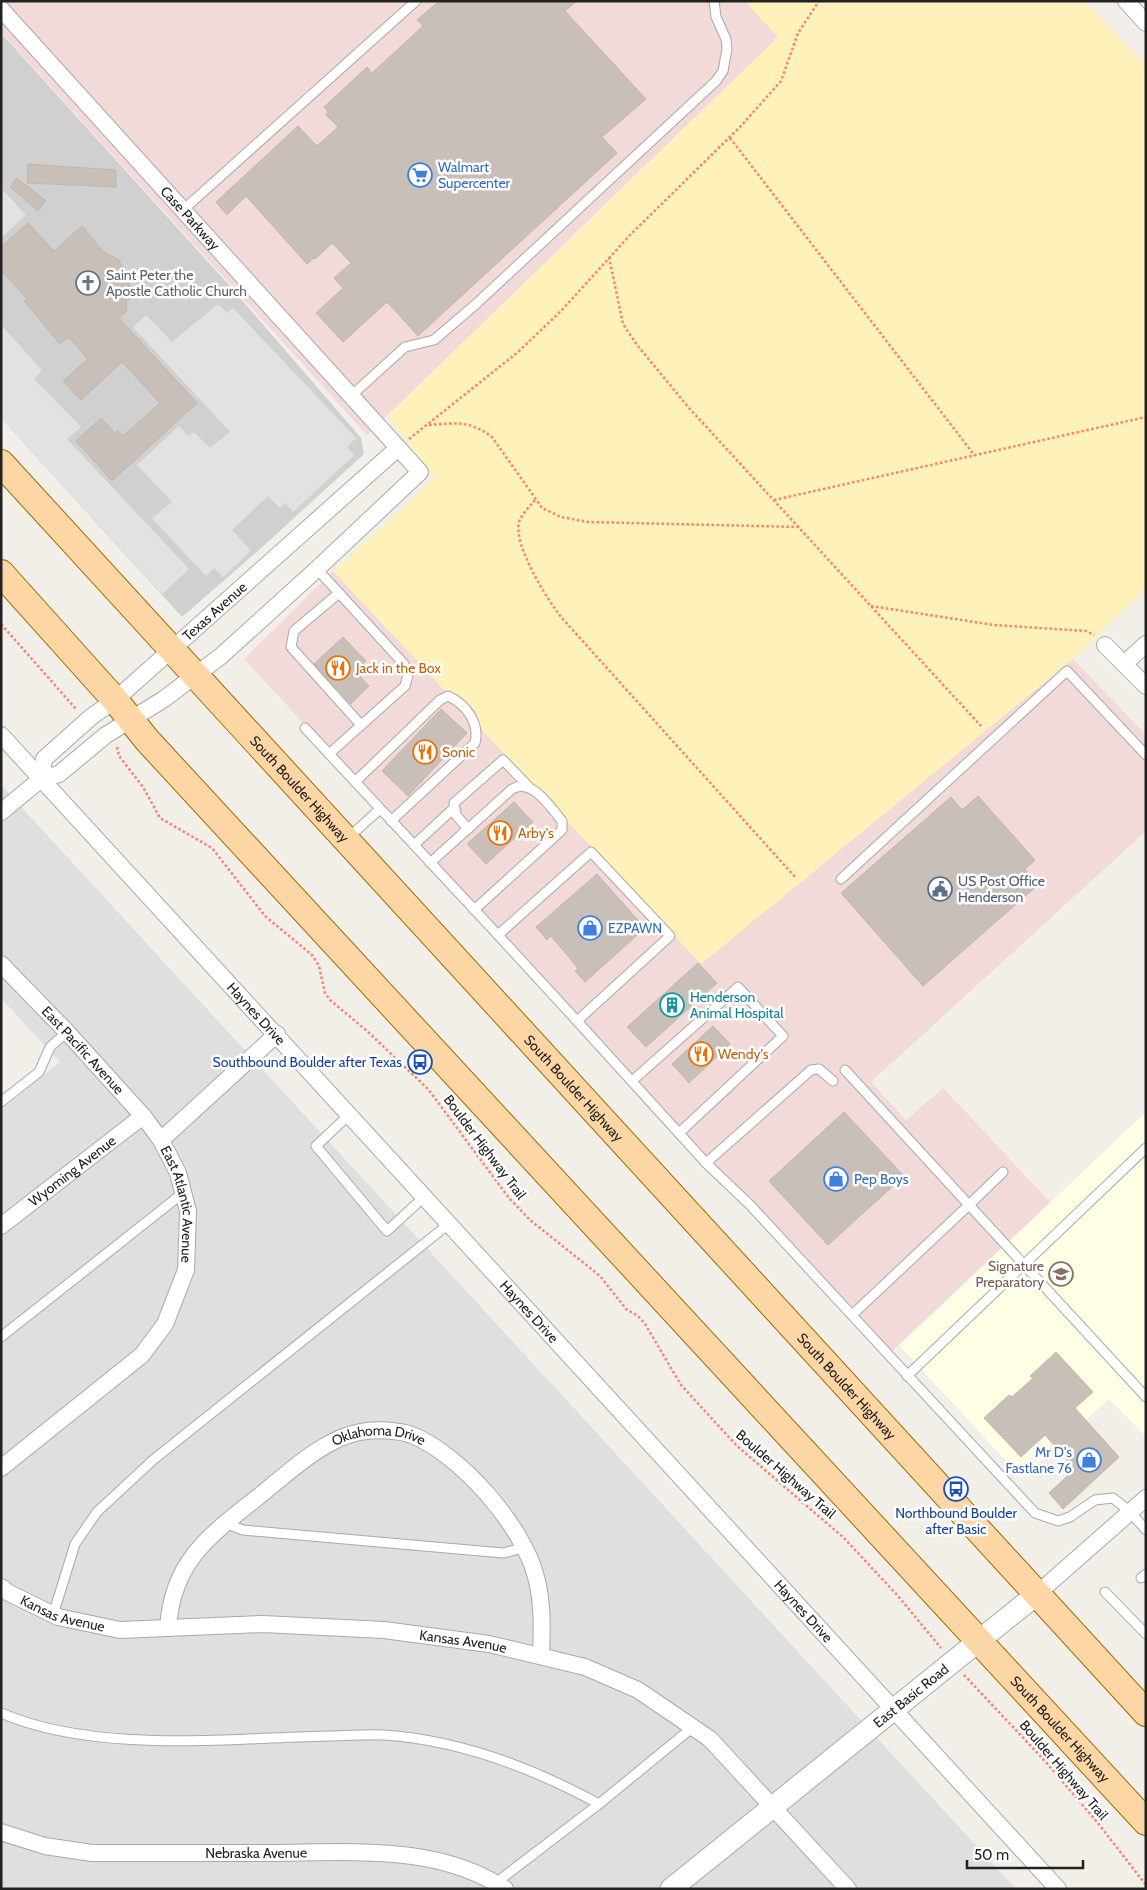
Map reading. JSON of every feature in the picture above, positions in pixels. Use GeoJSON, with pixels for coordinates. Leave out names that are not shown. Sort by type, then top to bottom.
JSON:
{"type":"FeatureCollection","features":[{"type":"Feature","properties":{"kind":"main road","name":"South Boulder Highway"},"geometry":{"type":"LineString","coordinates":[[1,463],[1146,1713]]}},
{"type":"Feature","properties":{"kind":"main road","name":"South Boulder Highway"},"geometry":{"type":"LineString","coordinates":[[1,573],[131,720],[1146,1822]]}},
{"type":"Feature","properties":{"kind":"street"},"geometry":{"type":"LineString","coordinates":[[1126,1],[1146,23]]}},
{"type":"Feature","properties":{"kind":"street","name":"Case Parkway"},"geometry":{"type":"LineString","coordinates":[[1,9],[420,472],[317,569]]}},
{"type":"Feature","properties":{"kind":"street","name":"Texas Avenue"},"geometry":{"type":"LineString","coordinates":[[41,779],[44,759],[91,717],[115,700],[170,649],[288,548],[398,448]]}},
{"type":"Feature","properties":{"kind":"street"},"geometry":{"type":"LineString","coordinates":[[1,812],[41,779],[59,774],[106,735],[164,699],[221,656],[317,569]]}},
{"type":"Feature","properties":{"kind":"street"},"geometry":{"type":"LineString","coordinates":[[1124,664],[1146,644]]}},
{"type":"Feature","properties":{"kind":"street"},"geometry":{"type":"LineString","coordinates":[[1105,645],[1146,686]]}},
{"type":"Feature","properties":{"kind":"street","name":"Haynes Drive"},"geometry":{"type":"LineString","coordinates":[[1,735],[277,1034],[1058,1889]]}},
{"type":"Feature","properties":{"kind":"street","name":"East Pacific Avenue"},"geometry":{"type":"LineString","coordinates":[[1,964],[67,1032],[143,1116],[161,1140]]}},
{"type":"Feature","properties":{"kind":"street","name":"East Atlantic Avenue"},"geometry":{"type":"LineString","coordinates":[[1,1468],[142,1355],[165,1324],[186,1270],[188,1211],[178,1173],[161,1140],[277,1034]]}},
{"type":"Feature","properties":{"kind":"street","name":"Wyoming Avenue"},"geometry":{"type":"LineString","coordinates":[[1,1226],[143,1116]]}},
{"type":"Feature","properties":{"kind":"street","name":"Oklahoma Drive"},"geometry":{"type":"LineString","coordinates":[[168,1628],[170,1605],[189,1560],[211,1534],[323,1446],[359,1432],[395,1432],[412,1435],[456,1461],[513,1524],[538,1584],[543,1619],[541,1656]]}},
{"type":"Feature","properties":{"kind":"street","name":"East Basic Road"},"geometry":{"type":"LineString","coordinates":[[671,1889],[1037,1594],[1146,1498]]}},
{"type":"Feature","properties":{"kind":"street","name":"Kansas Avenue"},"geometry":{"type":"LineString","coordinates":[[1,1587],[53,1615],[120,1630],[263,1624],[384,1630],[489,1644],[586,1667],[638,1690],[710,1739],[774,1807],[843,1887]]}},
{"type":"Feature","properties":{"kind":"street","name":"Nebraska Avenue"},"geometry":{"type":"LineString","coordinates":[[1,1832],[44,1846],[92,1853],[394,1853],[446,1862],[496,1887]]}},
{"type":"Feature","properties":{"kind":"lane"},"geometry":{"type":"LineString","coordinates":[[183,210],[416,1]]}},
{"type":"Feature","properties":{"kind":"lane"},"geometry":{"type":"LineString","coordinates":[[351,396],[405,347],[434,340],[462,316],[552,236],[716,81],[723,71],[727,48],[726,40],[716,17],[714,1]]}},
{"type":"Feature","properties":{"kind":"lane"},"geometry":{"type":"LineString","coordinates":[[317,569],[407,669],[405,686],[329,754]]}},
{"type":"Feature","properties":{"kind":"lane"},"geometry":{"type":"LineString","coordinates":[[339,593],[294,631],[291,647],[361,725]]}},
{"type":"Feature","properties":{"kind":"lane"},"geometry":{"type":"LineString","coordinates":[[841,878],[1067,671],[1146,755]]}},
{"type":"Feature","properties":{"kind":"lane"},"geometry":{"type":"LineString","coordinates":[[355,782],[440,700],[448,696],[464,705],[470,714],[476,733],[475,743],[391,821]]}},
{"type":"Feature","properties":{"kind":"lane"},"geometry":{"type":"LineString","coordinates":[[305,728],[498,935],[706,1163],[852,1315],[1035,1513],[1058,1521],[1070,1517],[1095,1500],[1113,1498],[1130,1512],[1146,1530]]}},
{"type":"Feature","properties":{"kind":"lane"},"geometry":{"type":"LineString","coordinates":[[468,829],[456,815],[454,803],[503,760],[562,821],[562,830],[474,910]]}},
{"type":"Feature","properties":{"kind":"lane"},"geometry":{"type":"LineString","coordinates":[[430,863],[512,788],[518,786],[529,787]]}},
{"type":"Feature","properties":{"kind":"lane"},"geometry":{"type":"LineString","coordinates":[[414,845],[454,808]]}},
{"type":"Feature","properties":{"kind":"lane"},"geometry":{"type":"LineString","coordinates":[[346,840],[380,809]]}},
{"type":"Feature","properties":{"kind":"lane"},"geometry":{"type":"LineString","coordinates":[[498,935],[591,852],[670,936],[577,1021]]}},
{"type":"Feature","properties":{"kind":"lane"},"geometry":{"type":"LineString","coordinates":[[632,1081],[738,987],[783,1036],[679,1133]]}},
{"type":"Feature","properties":{"kind":"lane"},"geometry":{"type":"LineString","coordinates":[[1,1102],[39,1072],[50,1047],[67,1032]]}},
{"type":"Feature","properties":{"kind":"lane"},"geometry":{"type":"LineString","coordinates":[[706,1163],[811,1070],[820,1069],[833,1081]]}},
{"type":"Feature","properties":{"kind":"lane"},"geometry":{"type":"LineString","coordinates":[[845,1070],[1146,1397]]}},
{"type":"Feature","properties":{"kind":"lane"},"geometry":{"type":"LineString","coordinates":[[350,1114],[316,1146],[387,1231],[425,1196]]}},
{"type":"Feature","properties":{"kind":"lane"},"geometry":{"type":"LineString","coordinates":[[907,1376],[1146,1148]]}},
{"type":"Feature","properties":{"kind":"lane"},"geometry":{"type":"LineString","coordinates":[[852,1315],[1003,1172]]}},
{"type":"Feature","properties":{"kind":"lane"},"geometry":{"type":"LineString","coordinates":[[1,1337],[183,1193]]}},
{"type":"Feature","properties":{"kind":"lane"},"geometry":{"type":"LineString","coordinates":[[53,1615],[74,1544],[97,1512],[153,1460],[450,1223]]}},
{"type":"Feature","properties":{"kind":"lane"},"geometry":{"type":"LineString","coordinates":[[225,1523],[243,1530],[503,1553],[524,1548]]}},
{"type":"Feature","properties":{"kind":"lane"},"geometry":{"type":"LineString","coordinates":[[1105,1592],[1146,1634]]}},
{"type":"Feature","properties":{"kind":"lane"},"geometry":{"type":"LineString","coordinates":[[1,1713],[16,1720],[67,1732],[119,1738],[178,1740],[393,1737],[439,1744],[486,1755],[535,1771],[599,1804]]}},
{"type":"Feature","properties":{"kind":"lane"},"geometry":{"type":"LineString","coordinates":[[496,1887],[693,1727]]}},
{"type":"Feature","properties":{"kind":"path"},"geometry":{"type":"LineString","coordinates":[[398,448],[518,352],[729,138],[781,81],[798,33],[819,1]]}},
{"type":"Feature","properties":{"kind":"path"},"geometry":{"type":"LineString","coordinates":[[729,138],[974,456]]}},
{"type":"Feature","properties":{"kind":"path"},"geometry":{"type":"LineString","coordinates":[[609,258],[621,316],[632,338],[690,408],[981,726]]}},
{"type":"Feature","properties":{"kind":"path"},"geometry":{"type":"LineString","coordinates":[[774,500],[1146,417]]}},
{"type":"Feature","properties":{"kind":"path"},"geometry":{"type":"LineString","coordinates":[[427,425],[462,423],[481,429],[492,437],[535,500],[550,513],[582,521],[799,527]]}},
{"type":"Feature","properties":{"kind":"path"},"geometry":{"type":"LineString","coordinates":[[535,500],[520,520],[519,533],[530,566],[547,598],[561,617],[795,877]]}},
{"type":"Feature","properties":{"kind":"path"},"geometry":{"type":"LineString","coordinates":[[871,606],[994,624],[1086,631],[1090,632],[1105,645]]}},
{"type":"Feature","properties":{"kind":"path"},"geometry":{"type":"LineString","coordinates":[[1,624],[59,688],[74,709],[85,710],[91,717]]}},
{"type":"Feature","properties":{"kind":"path","name":"Boulder Highway Trail"},"geometry":{"type":"LineString","coordinates":[[106,735],[117,746],[119,756],[144,788],[160,818],[212,848],[265,916],[312,955],[319,966],[325,993],[330,1000],[367,1031],[428,1089],[509,1198],[530,1220],[600,1276],[626,1309],[638,1316],[645,1324],[682,1385],[737,1446],[844,1538],[898,1596],[920,1626],[1045,1761],[1097,1822],[1146,1885]]}},
{"type":"Feature","properties":{"kind":"shaded area"},"geometry":{"type":"Polygon","coordinates":[[[1,1],[745,1],[778,37],[367,435],[1,32],[1,1]]]}},
{"type":"Feature","properties":{"kind":"shaded area"},"geometry":{"type":"Polygon","coordinates":[[[1,33],[228,284],[361,438],[364,454],[182,617],[1,418],[1,33]]]}},
{"type":"Feature","properties":{"kind":"shaded area"},"geometry":{"type":"Polygon","coordinates":[[[1,188],[26,215],[1,238],[1,188]]]}},
{"type":"Feature","properties":{"kind":"shaded area"},"geometry":{"type":"Polygon","coordinates":[[[218,304],[227,313],[233,308],[356,438],[347,447],[354,455],[293,512],[285,503],[280,508],[268,496],[232,530],[251,551],[223,577],[214,568],[206,576],[152,518],[172,502],[137,465],[179,426],[188,436],[194,432],[210,448],[230,432],[133,327],[146,315],[172,342],[218,304]]]}},
{"type":"Feature","properties":{"kind":"shaded area"},"geometry":{"type":"Polygon","coordinates":[[[1,325],[42,370],[34,379],[81,427],[67,439],[189,569],[162,594],[1,418],[1,325]]]}},
{"type":"Feature","properties":{"kind":"shaded area"},"geometry":{"type":"Polygon","coordinates":[[[333,571],[701,963],[1073,659],[1146,735],[1146,831],[871,1082],[906,1120],[943,1088],[1051,1203],[887,1356],[244,659],[333,571]]]}},
{"type":"Feature","properties":{"kind":"shaded area"},"geometry":{"type":"Polygon","coordinates":[[[1,785],[1016,1889],[1,1889],[1,1110],[60,1062],[1,998],[1,785]]]}},
{"type":"Feature","properties":{"kind":"shaded area","name":"Signature Preparatory"},"geometry":{"type":"Polygon","coordinates":[[[1146,1112],[1146,1437],[1109,1399],[1022,1478],[899,1345],[1146,1112]]]}},
{"type":"Feature","properties":{"kind":"sand"},"geometry":{"type":"Polygon","coordinates":[[[745,1],[1085,1],[1146,67],[1146,589],[1073,659],[701,964],[333,571],[435,478],[388,416],[778,37],[745,1]]]}},
{"type":"Feature","properties":{"kind":"building","name":"Walmart Supercenter"},"geometry":{"type":"Polygon","coordinates":[[[439,1],[577,1],[565,11],[646,99],[602,137],[617,153],[418,336],[387,302],[343,342],[316,313],[343,288],[334,278],[351,263],[332,243],[307,264],[246,196],[227,215],[216,202],[298,126],[317,146],[338,127],[326,115],[328,112],[324,107],[367,67],[372,73],[423,26],[417,20],[439,1]]]}},
{"type":"Feature","properties":{"kind":"building"},"geometry":{"type":"Polygon","coordinates":[[[28,164],[116,170],[116,187],[27,183],[28,164]]]}},
{"type":"Feature","properties":{"kind":"building"},"geometry":{"type":"Polygon","coordinates":[[[17,178],[46,201],[38,211],[10,187],[17,178]]]}},
{"type":"Feature","properties":{"kind":"building"},"geometry":{"type":"Polygon","coordinates":[[[28,223],[54,251],[82,226],[104,252],[119,260],[129,282],[132,297],[126,302],[127,311],[119,318],[197,403],[112,481],[76,441],[101,418],[115,433],[118,431],[123,436],[160,403],[122,362],[81,400],[63,381],[88,359],[69,337],[60,344],[24,301],[27,299],[1,270],[1,247],[28,223]]]}},
{"type":"Feature","properties":{"kind":"building","name":"Jack in the Box"},"geometry":{"type":"Polygon","coordinates":[[[343,637],[366,661],[355,671],[369,686],[351,704],[314,664],[343,637]]]}},
{"type":"Feature","properties":{"kind":"building","name":"Sonic"},"geometry":{"type":"Polygon","coordinates":[[[441,709],[467,733],[408,796],[382,771],[441,709]]]}},
{"type":"Feature","properties":{"kind":"building","name":"US Post Office Henderson"},"geometry":{"type":"Polygon","coordinates":[[[978,796],[1035,860],[1025,869],[1038,885],[923,986],[841,893],[951,797],[962,810],[978,796]]]}},
{"type":"Feature","properties":{"kind":"building","name":"Arby's"},"geometry":{"type":"Polygon","coordinates":[[[514,802],[533,822],[486,864],[467,844],[514,802]]]}},
{"type":"Feature","properties":{"kind":"building","name":"EZPAWN"},"geometry":{"type":"Polygon","coordinates":[[[597,874],[645,928],[585,982],[575,971],[578,968],[551,936],[547,940],[536,927],[597,874]]]}},
{"type":"Feature","properties":{"kind":"building","name":"Henderson Animal Hospital"},"geometry":{"type":"Polygon","coordinates":[[[698,963],[717,983],[646,1047],[627,1027],[698,963]]]}},
{"type":"Feature","properties":{"kind":"building","name":"Wendy's"},"geometry":{"type":"Polygon","coordinates":[[[713,1026],[730,1044],[689,1083],[672,1064],[713,1026]]]}},
{"type":"Feature","properties":{"kind":"building","name":"Pep Boys"},"geometry":{"type":"Polygon","coordinates":[[[844,1112],[904,1176],[828,1245],[769,1181],[844,1112]]]}},
{"type":"Feature","properties":{"kind":"building"},"geometry":{"type":"Polygon","coordinates":[[[1056,1352],[1093,1392],[1075,1408],[1119,1457],[1063,1509],[1049,1493],[1075,1469],[1045,1435],[1021,1457],[984,1418],[1009,1395],[1012,1397],[1033,1378],[1030,1376],[1056,1352]]]}},
{"type":"Feature","properties":{"kind":"place","name":"Walmart Supercenter"},"geometry":{"type":"Point","coordinates":[420,175]}},
{"type":"Feature","properties":{"kind":"place","name":"Saint Peter the Apostle Catholic Church"},"geometry":{"type":"Point","coordinates":[88,283]}},
{"type":"Feature","properties":{"kind":"place","name":"Jack in the Box"},"geometry":{"type":"Point","coordinates":[338,668]}},
{"type":"Feature","properties":{"kind":"place","name":"Sonic"},"geometry":{"type":"Point","coordinates":[425,752]}},
{"type":"Feature","properties":{"kind":"place","name":"Arby's"},"geometry":{"type":"Point","coordinates":[500,833]}},
{"type":"Feature","properties":{"kind":"place","name":"US Post Office Henderson"},"geometry":{"type":"Point","coordinates":[940,889]}},
{"type":"Feature","properties":{"kind":"place","name":"EZPAWN"},"geometry":{"type":"Point","coordinates":[590,928]}},
{"type":"Feature","properties":{"kind":"place","name":"Henderson Animal Hospital"},"geometry":{"type":"Point","coordinates":[672,1005]}},
{"type":"Feature","properties":{"kind":"place","name":"Wendy's"},"geometry":{"type":"Point","coordinates":[701,1054]}},
{"type":"Feature","properties":{"kind":"place","name":"Southbound Boulder after Texas"},"geometry":{"type":"Point","coordinates":[420,1062]}},
{"type":"Feature","properties":{"kind":"place","name":"Pep Boys"},"geometry":{"type":"Point","coordinates":[836,1179]}},
{"type":"Feature","properties":{"kind":"place","name":"Signature Preparatory"},"geometry":{"type":"Point","coordinates":[1061,1274]}},
{"type":"Feature","properties":{"kind":"place","name":"Mr D's Fastlane 76"},"geometry":{"type":"Point","coordinates":[1089,1460]}},
{"type":"Feature","properties":{"kind":"place","name":"Northbound Boulder after Basic"},"geometry":{"type":"Point","coordinates":[956,1489]}}]}
